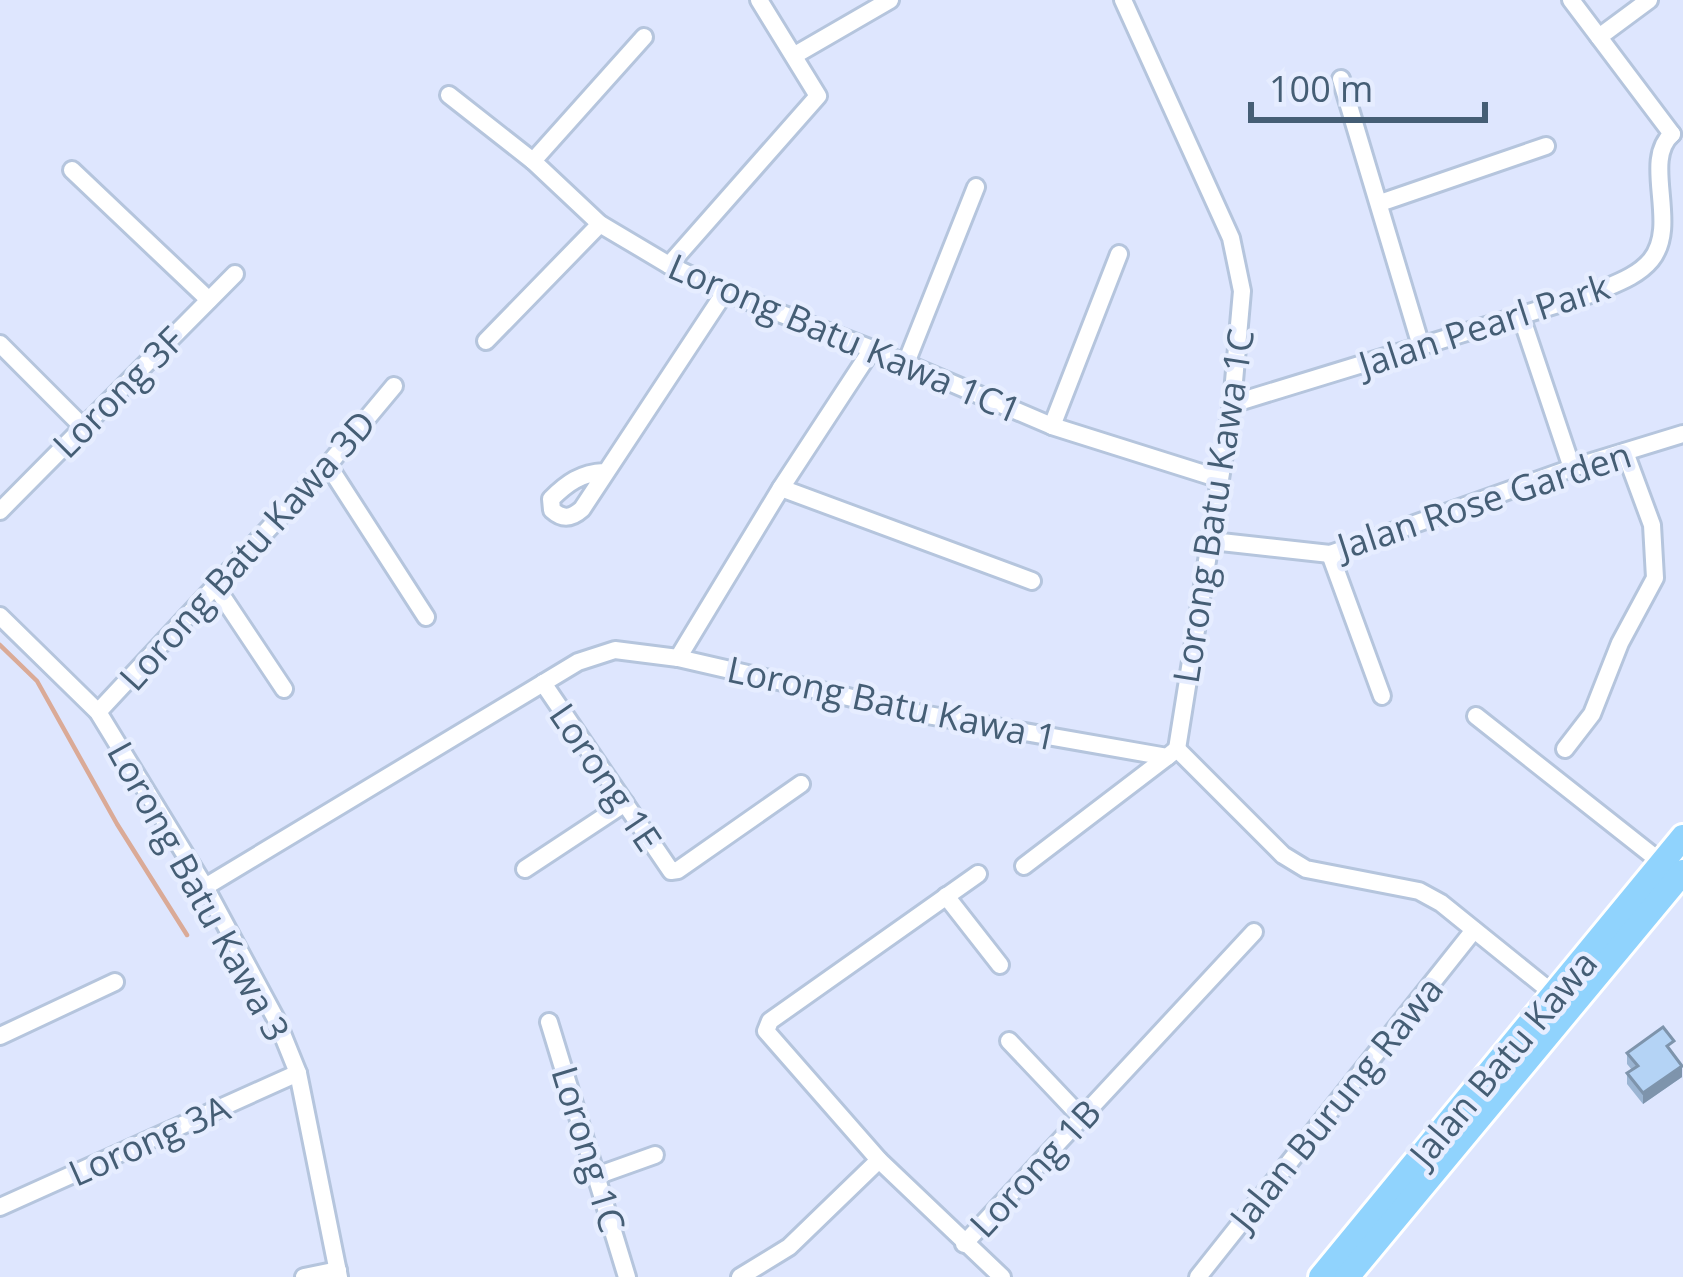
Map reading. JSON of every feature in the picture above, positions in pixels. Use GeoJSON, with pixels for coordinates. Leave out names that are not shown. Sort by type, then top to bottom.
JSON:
{"type":"FeatureCollection","features":[{"type":"Feature","properties":{"kind":"highway","name":"Jalan Batu Kawa"},"geometry":{"type":"LineString","coordinates":[[1347,1277],[1672,868],[1683,836]]}},
{"type":"Feature","properties":{"kind":"highway","name":"Jalan Batu Kawa"},"geometry":{"type":"LineString","coordinates":[[1321,1277],[1555,995],[1672,868]]}},
{"type":"Feature","properties":{"kind":"street"},"geometry":{"type":"LineString","coordinates":[[669,265],[816,102],[817,89],[760,0]]}},
{"type":"Feature","properties":{"kind":"street"},"geometry":{"type":"LineString","coordinates":[[795,56],[890,0]]}},
{"type":"Feature","properties":{"kind":"street","name":"Lorong Batu Kawa 1C"},"geometry":{"type":"LineString","coordinates":[[1123,0],[1231,238],[1242,318],[1212,541],[1172,753]]}},
{"type":"Feature","properties":{"kind":"street","name":"Jalan Pearl Park"},"geometry":{"type":"LineString","coordinates":[[1232,404],[1594,293],[1630,277],[1650,261],[1662,235],[1661,146],[1677,132],[1571,0]]}},
{"type":"Feature","properties":{"kind":"street"},"geometry":{"type":"LineString","coordinates":[[1600,38],[1649,0]]}},
{"type":"Feature","properties":{"kind":"street"},"geometry":{"type":"LineString","coordinates":[[533,161],[644,37]]}},
{"type":"Feature","properties":{"kind":"street"},"geometry":{"type":"LineString","coordinates":[[1340,79],[1421,346]]}},
{"type":"Feature","properties":{"kind":"street","name":"Lorong Batu Kawa 1C1"},"geometry":{"type":"LineString","coordinates":[[448,95],[533,161],[600,224],[669,265],[1052,426],[1217,478]]}},
{"type":"Feature","properties":{"kind":"street"},"geometry":{"type":"LineString","coordinates":[[1380,203],[1546,146]]}},
{"type":"Feature","properties":{"kind":"street"},"geometry":{"type":"LineString","coordinates":[[72,170],[209,300]]}},
{"type":"Feature","properties":{"kind":"street"},"geometry":{"type":"LineString","coordinates":[[906,363],[976,187]]}},
{"type":"Feature","properties":{"kind":"street"},"geometry":{"type":"LineString","coordinates":[[486,340],[600,224]]}},
{"type":"Feature","properties":{"kind":"street"},"geometry":{"type":"LineString","coordinates":[[1052,426],[1119,254]]}},
{"type":"Feature","properties":{"kind":"street","name":"Lorong 3F"},"geometry":{"type":"LineString","coordinates":[[0,511],[235,274]]}},
{"type":"Feature","properties":{"kind":"street"},"geometry":{"type":"LineString","coordinates":[[604,472],[725,292]]}},
{"type":"Feature","properties":{"kind":"street"},"geometry":{"type":"LineString","coordinates":[[1521,316],[1572,468]]}},
{"type":"Feature","properties":{"kind":"street"},"geometry":{"type":"LineString","coordinates":[[0,344],[83,427]]}},
{"type":"Feature","properties":{"kind":"street"},"geometry":{"type":"LineString","coordinates":[[678,658],[872,349]]}},
{"type":"Feature","properties":{"kind":"street","name":"Lorong Batu Kawa 3D"},"geometry":{"type":"LineString","coordinates":[[98,712],[328,465],[394,386]]}},
{"type":"Feature","properties":{"kind":"street","name":"Jalan Rose Garden"},"geometry":{"type":"LineString","coordinates":[[1212,541],[1330,554],[1683,434]]}},
{"type":"Feature","properties":{"kind":"street"},"geometry":{"type":"LineString","coordinates":[[1565,749],[1592,714],[1620,643],[1655,578],[1652,525],[1624,452]]}},
{"type":"Feature","properties":{"kind":"street"},"geometry":{"type":"LineString","coordinates":[[328,465],[426,617]]}},
{"type":"Feature","properties":{"kind":"street"},"geometry":{"type":"LineString","coordinates":[[781,488],[1032,581]]}},
{"type":"Feature","properties":{"kind":"street"},"geometry":{"type":"LineString","coordinates":[[1330,554],[1382,696]]}},
{"type":"Feature","properties":{"kind":"street"},"geometry":{"type":"LineString","coordinates":[[216,586],[284,689]]}},
{"type":"Feature","properties":{"kind":"street","name":"Lorong Batu Kawa 3"},"geometry":{"type":"LineString","coordinates":[[0,616],[98,712],[205,887],[277,1022],[298,1073],[339,1274]]}},
{"type":"Feature","properties":{"kind":"street","name":"Lorong Batu Kawa 1"},"geometry":{"type":"LineString","coordinates":[[205,887],[578,662],[615,650],[678,658],[922,714],[1172,753]]}},
{"type":"Feature","properties":{"kind":"street","name":"Lorong 1E"},"geometry":{"type":"LineString","coordinates":[[543,683],[670,871],[801,784]]}},
{"type":"Feature","properties":{"kind":"street"},"geometry":{"type":"LineString","coordinates":[[1476,716],[1672,868]]}},
{"type":"Feature","properties":{"kind":"street"},"geometry":{"type":"LineString","coordinates":[[1024,866],[1172,753],[1283,855],[1306,869],[1419,890],[1555,995]]}},
{"type":"Feature","properties":{"kind":"street"},"geometry":{"type":"LineString","coordinates":[[525,869],[625,803]]}},
{"type":"Feature","properties":{"kind":"street"},"geometry":{"type":"LineString","coordinates":[[978,874],[946,896],[1000,965]]}},
{"type":"Feature","properties":{"kind":"street","name":"Lorong 1B"},"geometry":{"type":"LineString","coordinates":[[946,896],[770,1021],[766,1031],[879,1160],[964,1244],[1254,932]]}},
{"type":"Feature","properties":{"kind":"street","name":"Jalan Burung Rawa"},"geometry":{"type":"LineString","coordinates":[[1198,1277],[1474,930]]}},
{"type":"Feature","properties":{"kind":"street"},"geometry":{"type":"LineString","coordinates":[[0,1036],[115,982]]}},
{"type":"Feature","properties":{"kind":"street","name":"Lorong 1C"},"geometry":{"type":"LineString","coordinates":[[550,1022],[627,1277]]}},
{"type":"Feature","properties":{"kind":"street"},"geometry":{"type":"LineString","coordinates":[[1009,1041],[1082,1118]]}},
{"type":"Feature","properties":{"kind":"street","name":"Lorong 3A"},"geometry":{"type":"LineString","coordinates":[[0,1207],[298,1073]]}},
{"type":"Feature","properties":{"kind":"street"},"geometry":{"type":"LineString","coordinates":[[599,1175],[655,1155]]}},
{"type":"Feature","properties":{"kind":"street"},"geometry":{"type":"LineString","coordinates":[[740,1277],[789,1247],[879,1160]]}},
{"type":"Feature","properties":{"kind":"street"},"geometry":{"type":"LineString","coordinates":[[964,1244],[990,1274]]}},
{"type":"Feature","properties":{"kind":"street"},"geometry":{"type":"LineString","coordinates":[[304,1277],[339,1274]]}},
{"type":"Feature","properties":{"kind":"building"},"geometry":{"type":"Polygon","coordinates":[[[1663,1027],[1674,1041],[1667,1046],[1682,1066],[1643,1093],[1627,1073],[1638,1066],[1627,1053],[1663,1027]]]}},
{"type":"Feature","properties":{"kind":"waterway"},"geometry":{"type":"LineString","coordinates":[[0,645],[37,681],[117,824],[187,935]]}}]}
